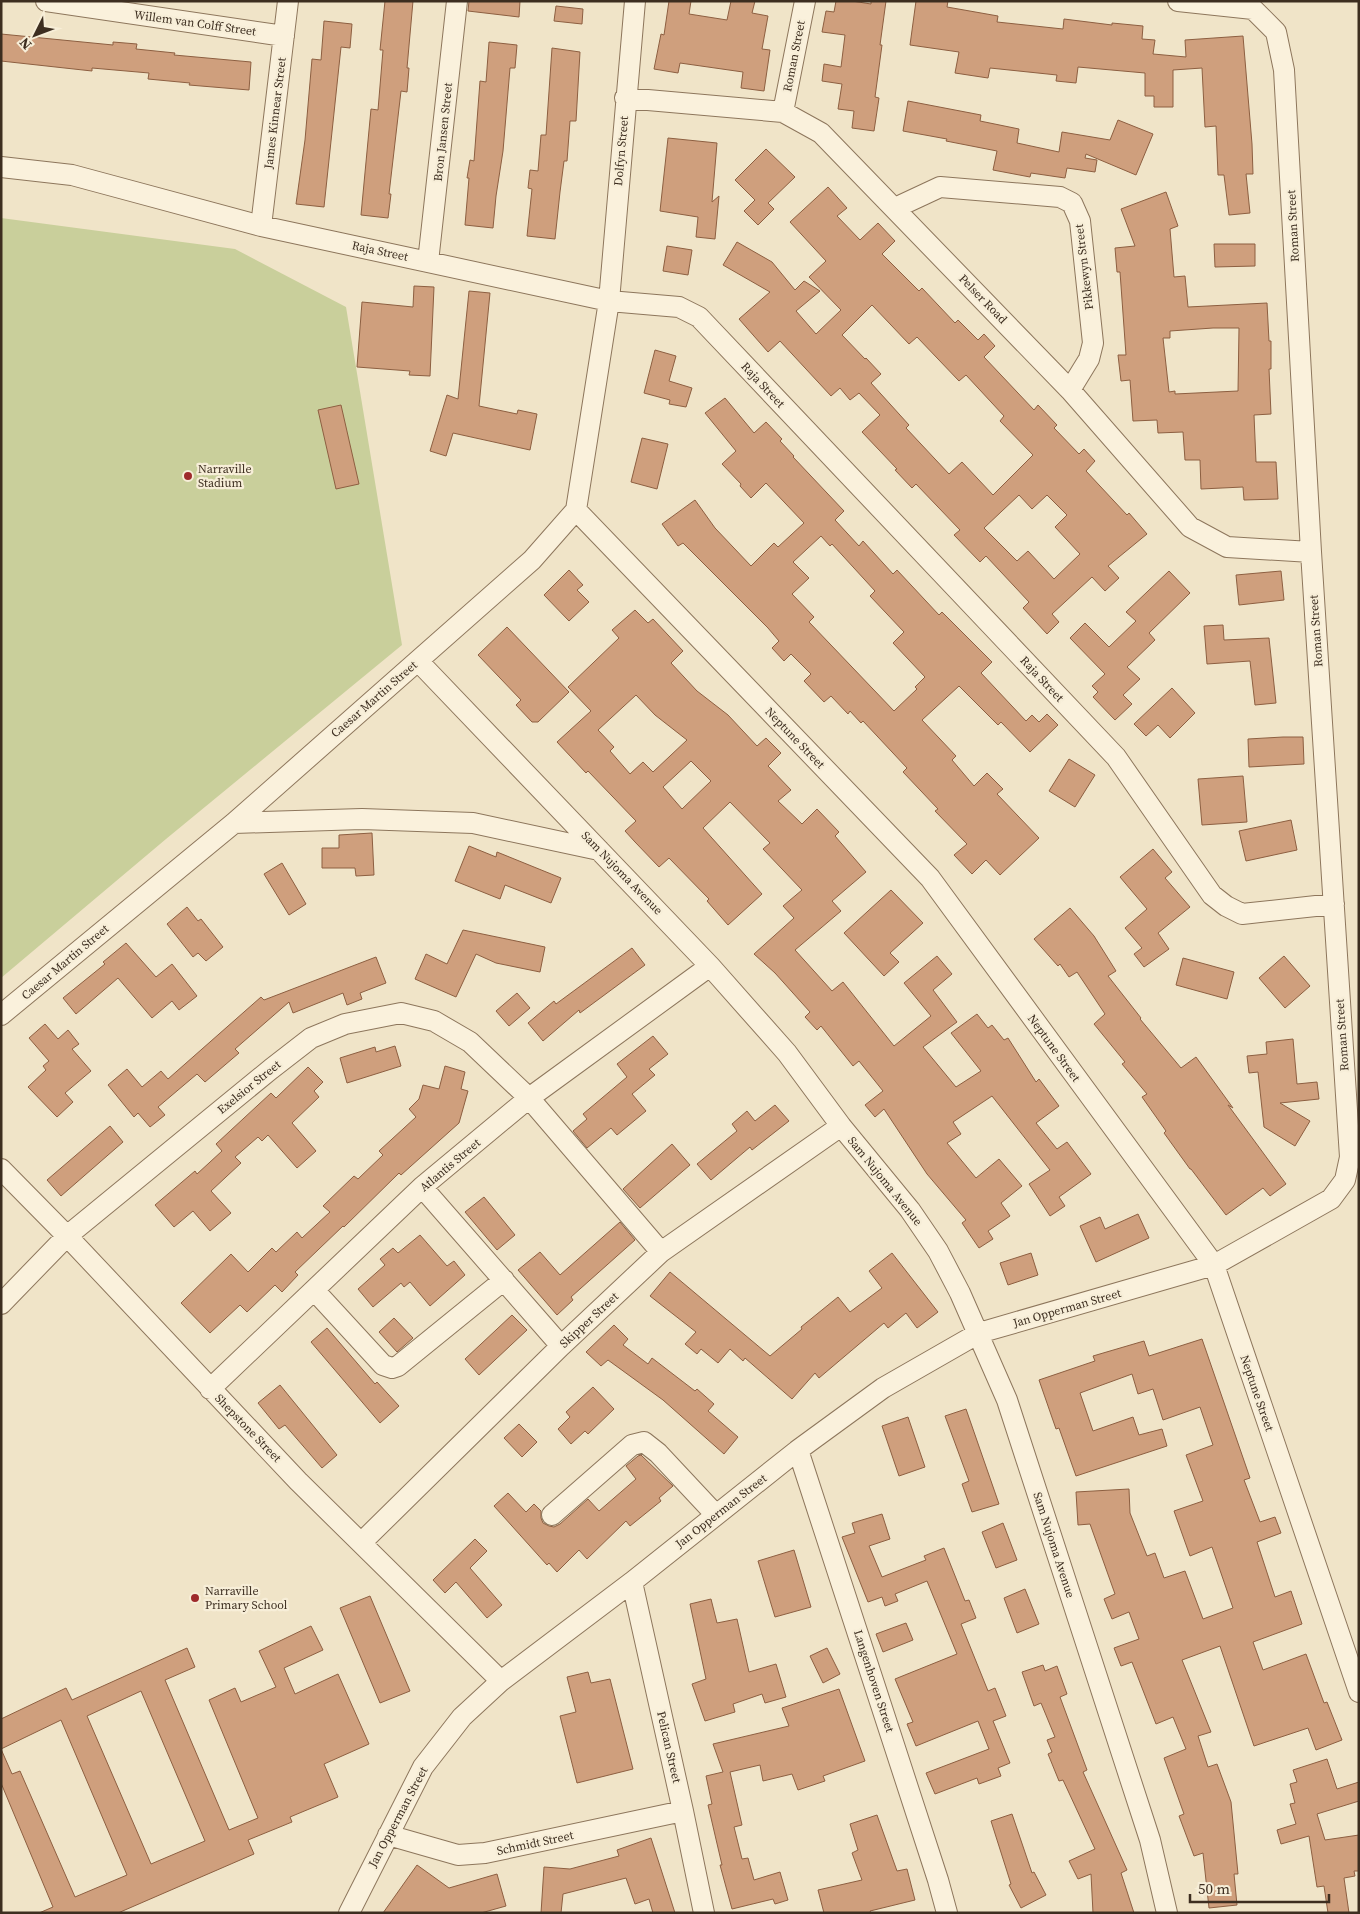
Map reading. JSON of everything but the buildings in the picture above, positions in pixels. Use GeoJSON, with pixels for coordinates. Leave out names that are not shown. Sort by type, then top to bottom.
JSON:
{"type":"FeatureCollection","features":[{"type":"Feature","properties":{"kind":"street","name":"Willem van Colff Street"},"geometry":{"type":"LineString","coordinates":[[46,1],[284,36]]}},
{"type":"Feature","properties":{"kind":"street","name":"James Kinnear Street"},"geometry":{"type":"LineString","coordinates":[[261,226],[288,1]]}},
{"type":"Feature","properties":{"kind":"street","name":"Bron Jansen Street"},"geometry":{"type":"LineString","coordinates":[[428,262],[457,1]]}},
{"type":"Feature","properties":{"kind":"street","name":"Dolfyn Street"},"geometry":{"type":"LineString","coordinates":[[609,301],[634,1]]}},
{"type":"Feature","properties":{"kind":"street","name":"Roman Street"},"geometry":{"type":"LineString","coordinates":[[784,112],[805,1]]}},
{"type":"Feature","properties":{"kind":"street","name":"Roman Street"},"geometry":{"type":"LineString","coordinates":[[1178,1],[1253,9],[1276,32],[1284,70],[1311,552],[1350,1157],[1345,1180],[1331,1199],[1214,1265]]}},
{"type":"Feature","properties":{"kind":"street","name":"Pelser Road"},"geometry":{"type":"LineString","coordinates":[[625,98],[784,112],[821,133],[1070,390],[1190,527],[1227,547],[1311,552]]}},
{"type":"Feature","properties":{"kind":"street","name":"Raja Street"},"geometry":{"type":"LineString","coordinates":[[1,167],[72,175],[261,226],[609,301],[679,307],[699,317],[1116,757],[1212,895],[1226,906],[1242,914],[1334,904]]}},
{"type":"Feature","properties":{"kind":"street","name":"Pikkewyn Street"},"geometry":{"type":"LineString","coordinates":[[895,208],[940,187],[1060,197],[1072,203],[1080,221],[1093,343],[1089,359],[1070,390]]}},
{"type":"Feature","properties":{"kind":"street"},"geometry":{"type":"LineString","coordinates":[[576,510],[609,301]]}},
{"type":"Feature","properties":{"kind":"street","name":"Caesar Martin Street"},"geometry":{"type":"LineString","coordinates":[[1,1016],[234,823],[532,560],[576,510]]}},
{"type":"Feature","properties":{"kind":"street","name":"Neptune Street"},"geometry":{"type":"LineString","coordinates":[[576,510],[930,878],[1214,1265],[1359,1692]]}},
{"type":"Feature","properties":{"kind":"street","name":"Sam Nujoma Avenue"},"geometry":{"type":"LineString","coordinates":[[418,661],[710,966],[787,1053],[840,1126],[910,1210],[942,1260],[979,1333],[1007,1400],[1150,1840],[1167,1913]]}},
{"type":"Feature","properties":{"kind":"street"},"geometry":{"type":"LineString","coordinates":[[234,823],[362,819],[473,823],[599,850]]}},
{"type":"Feature","properties":{"kind":"street","name":"Atlantis Street"},"geometry":{"type":"LineString","coordinates":[[210,1389],[422,1187],[529,1098],[710,966]]}},
{"type":"Feature","properties":{"kind":"street","name":"Exelsior Street"},"geometry":{"type":"LineString","coordinates":[[1,1304],[68,1236],[311,1038],[345,1024],[401,1013],[434,1021],[470,1042],[529,1098],[661,1252]]}},
{"type":"Feature","properties":{"kind":"street","name":"Skipper Street"},"geometry":{"type":"LineString","coordinates":[[361,1542],[561,1346],[661,1252],[840,1126]]}},
{"type":"Feature","properties":{"kind":"street","name":"Shepstone Street"},"geometry":{"type":"LineString","coordinates":[[1,1170],[68,1236],[210,1389],[500,1681]]}},
{"type":"Feature","properties":{"kind":"street"},"geometry":{"type":"LineString","coordinates":[[422,1187],[561,1346]]}},
{"type":"Feature","properties":{"kind":"street","name":"Jan Opperman Street"},"geometry":{"type":"LineString","coordinates":[[349,1913],[423,1767],[462,1717],[500,1681],[632,1582],[798,1450],[883,1388],[979,1333],[1214,1265]]}},
{"type":"Feature","properties":{"kind":"street"},"geometry":{"type":"LineString","coordinates":[[314,1290],[383,1365],[392,1368],[406,1360],[504,1280]]}},
{"type":"Feature","properties":{"kind":"street"},"geometry":{"type":"LineString","coordinates":[[552,1515],[632,1445],[644,1442],[658,1453],[716,1515]]}},
{"type":"Feature","properties":{"kind":"street","name":"Langenhoven Street"},"geometry":{"type":"LineString","coordinates":[[798,1450],[938,1880],[947,1913]]}},
{"type":"Feature","properties":{"kind":"street","name":"Pelican Street"},"geometry":{"type":"LineString","coordinates":[[632,1582],[704,1913]]}},
{"type":"Feature","properties":{"kind":"street","name":"Schmidt Street"},"geometry":{"type":"LineString","coordinates":[[388,1835],[458,1854],[485,1854],[683,1811]]}},
{"type":"Feature","properties":{"kind":"green space","name":"Narraville Stadium"},"geometry":{"type":"Polygon","coordinates":[[[1,218],[235,249],[346,307],[402,645],[166,839],[1,978],[1,218]]]}},
{"type":"Feature","properties":{"kind":"place","name":"Narraville Stadium"},"geometry":{"type":"Point","coordinates":[188,476]}},
{"type":"Feature","properties":{"kind":"place","name":"Narraville Primary School"},"geometry":{"type":"Point","coordinates":[195,1598]}}]}
